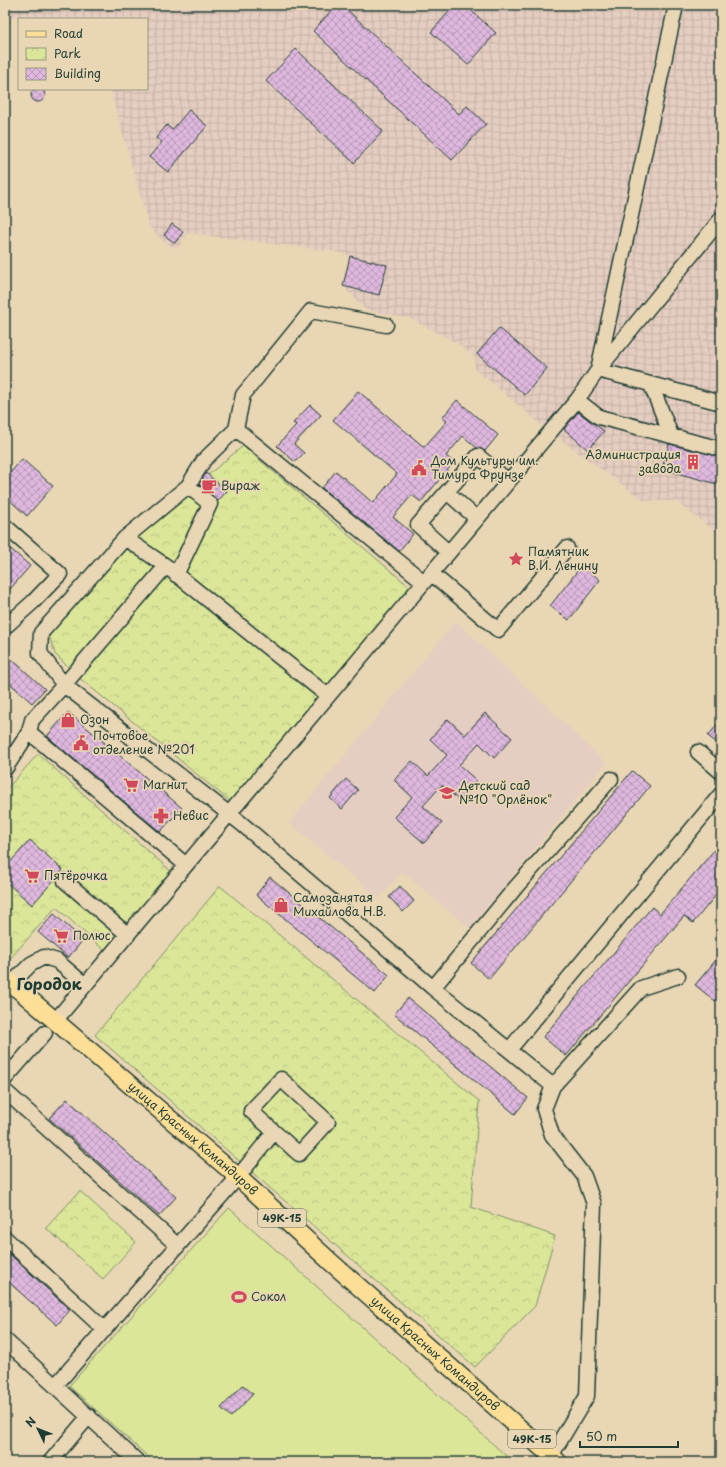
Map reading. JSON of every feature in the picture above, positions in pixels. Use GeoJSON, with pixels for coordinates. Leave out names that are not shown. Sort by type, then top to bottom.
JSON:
{"type":"FeatureCollection","features":[{"type":"Feature","properties":{"kind":"main road","name":"улица Красных Командиров"},"geometry":{"type":"LineString","coordinates":[[8,980],[50,1027],[238,1177],[333,1264],[555,1459]]}},
{"type":"Feature","properties":{"kind":"street"},"geometry":{"type":"LineString","coordinates":[[598,370],[676,5]]}},
{"type":"Feature","properties":{"kind":"street"},"geometry":{"type":"LineString","coordinates":[[5,1079],[549,431],[577,400],[598,370],[721,219]]}},
{"type":"Feature","properties":{"kind":"street"},"geometry":{"type":"LineString","coordinates":[[386,325],[311,311],[243,395],[236,428],[204,460],[188,486],[125,538],[41,633],[40,653],[64,685],[228,815],[433,988],[553,1086]]}},
{"type":"Feature","properties":{"kind":"street"},"geometry":{"type":"LineString","coordinates":[[598,370],[721,403]]}},
{"type":"Feature","properties":{"kind":"street"},"geometry":{"type":"LineString","coordinates":[[651,385],[671,435]]}},
{"type":"Feature","properties":{"kind":"street"},"geometry":{"type":"LineString","coordinates":[[577,400],[599,417],[721,449]]}},
{"type":"Feature","properties":{"kind":"street"},"geometry":{"type":"LineString","coordinates":[[236,428],[427,578],[498,630],[567,548]]}},
{"type":"Feature","properties":{"kind":"street"},"geometry":{"type":"LineString","coordinates":[[448,552],[418,525],[478,456],[508,481]]}},
{"type":"Feature","properties":{"kind":"street"},"geometry":{"type":"LineString","coordinates":[[5,769],[30,732],[32,720],[171,571],[210,504],[188,486]]}},
{"type":"Feature","properties":{"kind":"street"},"geometry":{"type":"LineString","coordinates":[[447,492],[476,518]]}},
{"type":"Feature","properties":{"kind":"street"},"geometry":{"type":"LineString","coordinates":[[5,526],[60,574],[5,627]]}},
{"type":"Feature","properties":{"kind":"street"},"geometry":{"type":"LineString","coordinates":[[125,538],[171,571],[328,696]]}},
{"type":"Feature","properties":{"kind":"street"},"geometry":{"type":"LineString","coordinates":[[30,732],[186,865]]}},
{"type":"Feature","properties":{"kind":"street"},"geometry":{"type":"LineString","coordinates":[[698,752],[721,772]]}},
{"type":"Feature","properties":{"kind":"street"},"geometry":{"type":"LineString","coordinates":[[433,988],[516,887],[611,779]]}},
{"type":"Feature","properties":{"kind":"street"},"geometry":{"type":"LineString","coordinates":[[509,1050],[721,794]]}},
{"type":"Feature","properties":{"kind":"street"},"geometry":{"type":"LineString","coordinates":[[64,881],[128,934]]}},
{"type":"Feature","properties":{"kind":"street"},"geometry":{"type":"LineString","coordinates":[[8,980],[30,964],[44,957],[57,961],[85,985]]}},
{"type":"Feature","properties":{"kind":"street"},"geometry":{"type":"LineString","coordinates":[[555,1459],[587,1396],[594,1204],[584,1176],[552,1135],[544,1109],[553,1086],[641,988],[678,976]]}},
{"type":"Feature","properties":{"kind":"street"},"geometry":{"type":"LineString","coordinates":[[281,1079],[328,1122],[299,1154],[274,1132],[252,1111],[281,1079]]}},
{"type":"Feature","properties":{"kind":"street"},"geometry":{"type":"LineString","coordinates":[[5,1091],[178,1246]]}},
{"type":"Feature","properties":{"kind":"street"},"geometry":{"type":"LineString","coordinates":[[55,1386],[238,1177],[274,1132]]}},
{"type":"Feature","properties":{"kind":"street"},"geometry":{"type":"LineString","coordinates":[[5,1238],[105,1330]]}},
{"type":"Feature","properties":{"kind":"street"},"geometry":{"type":"LineString","coordinates":[[5,1340],[138,1462]]}},
{"type":"Feature","properties":{"kind":"street"},"geometry":{"type":"LineString","coordinates":[[50,1462],[89,1416]]}},
{"type":"Feature","properties":{"kind":"shaded area"},"geometry":{"type":"Polygon","coordinates":[[[5,5],[721,5],[721,536],[675,501],[643,500],[549,431],[474,368],[476,358],[457,343],[411,319],[366,310],[343,286],[350,256],[339,252],[188,233],[177,249],[163,241],[149,226],[110,90],[148,90],[148,18],[18,18],[18,20],[5,14],[5,5]]]}},
{"type":"Feature","properties":{"kind":"shaded area","name":"Детский сад №10 \"Орлёнок\""},"geometry":{"type":"Polygon","coordinates":[[[456,621],[606,763],[470,928],[402,872],[379,898],[289,823],[456,621]]]}},
{"type":"Feature","properties":{"kind":"green space"},"geometry":{"type":"Polygon","coordinates":[[[243,446],[410,587],[232,803],[77,676],[55,654],[48,632],[133,537],[243,446]]]}},
{"type":"Feature","properties":{"kind":"green space"},"geometry":{"type":"Polygon","coordinates":[[[38,754],[173,873],[104,950],[56,907],[7,962],[5,960],[5,791],[38,754]]]}},
{"type":"Feature","properties":{"kind":"green space"},"geometry":{"type":"Polygon","coordinates":[[[220,886],[479,1101],[471,1207],[555,1236],[535,1306],[475,1367],[95,1035],[220,886]]]}},
{"type":"Feature","properties":{"kind":"green space"},"geometry":{"type":"Polygon","coordinates":[[[80,1191],[136,1242],[103,1279],[46,1228],[80,1191]]]}},
{"type":"Feature","properties":{"kind":"green space","name":"Сокол"},"geometry":{"type":"Polygon","coordinates":[[[229,1208],[513,1462],[154,1462],[69,1386],[229,1208]]]}},
{"type":"Feature","properties":{"kind":"building"},"geometry":{"type":"Polygon","coordinates":[[[336,5],[342,5],[459,114],[467,106],[486,124],[452,160],[313,31],[336,5]]]}},
{"type":"Feature","properties":{"kind":"building"},"geometry":{"type":"Polygon","coordinates":[[[455,5],[465,5],[496,33],[468,65],[431,32],[455,5]]]}},
{"type":"Feature","properties":{"kind":"building"},"geometry":{"type":"Polygon","coordinates":[[[296,49],[383,131],[354,163],[266,81],[296,49]]]}},
{"type":"Feature","properties":{"kind":"building"},"geometry":{"type":"Polygon","coordinates":[[[33,90],[43,90],[45,95],[43,100],[38,102],[33,100],[31,95],[33,90]]]}},
{"type":"Feature","properties":{"kind":"building"},"geometry":{"type":"Polygon","coordinates":[[[189,110],[207,126],[168,172],[149,157],[162,142],[156,138],[167,125],[172,130],[189,110]]]}},
{"type":"Feature","properties":{"kind":"building"},"geometry":{"type":"Polygon","coordinates":[[[172,224],[183,232],[175,243],[164,235],[172,224]]]}},
{"type":"Feature","properties":{"kind":"building"},"geometry":{"type":"Polygon","coordinates":[[[350,256],[387,265],[379,295],[343,286],[350,256]]]}},
{"type":"Feature","properties":{"kind":"building"},"geometry":{"type":"Polygon","coordinates":[[[499,328],[547,368],[525,395],[477,354],[499,328]]]}},
{"type":"Feature","properties":{"kind":"building","name":"Дом Культуры им. Тимура Фрунзе"},"geometry":{"type":"Polygon","coordinates":[[[358,391],[424,447],[447,421],[442,418],[457,400],[498,435],[485,451],[477,448],[463,436],[446,456],[454,462],[421,502],[412,495],[393,517],[413,534],[399,551],[322,488],[336,471],[373,503],[397,474],[333,420],[358,391]]]}},
{"type":"Feature","properties":{"kind":"building"},"geometry":{"type":"Polygon","coordinates":[[[310,405],[321,415],[294,444],[304,453],[295,462],[277,446],[296,425],[293,423],[310,405]]]}},
{"type":"Feature","properties":{"kind":"building"},"geometry":{"type":"Polygon","coordinates":[[[578,412],[604,431],[588,450],[564,429],[578,412]]]}},
{"type":"Feature","properties":{"kind":"building","name":"Администрация завода"},"geometry":{"type":"Polygon","coordinates":[[[669,444],[721,457],[721,485],[662,469],[669,444]]]}},
{"type":"Feature","properties":{"kind":"building"},"geometry":{"type":"Polygon","coordinates":[[[22,459],[53,486],[27,516],[5,496],[5,479],[22,459]]]}},
{"type":"Feature","properties":{"kind":"building"},"geometry":{"type":"Polygon","coordinates":[[[206,473],[227,491],[218,501],[199,484],[206,473]]]}},
{"type":"Feature","properties":{"kind":"building"},"geometry":{"type":"Polygon","coordinates":[[[5,544],[30,566],[5,595],[5,544]]]}},
{"type":"Feature","properties":{"kind":"building"},"geometry":{"type":"Polygon","coordinates":[[[582,565],[600,580],[569,620],[550,606],[582,565]]]}},
{"type":"Feature","properties":{"kind":"building"},"geometry":{"type":"Polygon","coordinates":[[[5,653],[45,689],[32,703],[5,679],[5,653]]]}},
{"type":"Feature","properties":{"kind":"building"},"geometry":{"type":"Polygon","coordinates":[[[68,712],[182,808],[160,832],[47,736],[68,712]]]}},
{"type":"Feature","properties":{"kind":"building"},"geometry":{"type":"Polygon","coordinates":[[[485,713],[512,738],[494,758],[479,743],[459,765],[477,781],[460,801],[442,785],[423,806],[442,823],[424,843],[394,817],[412,797],[394,780],[412,761],[428,776],[447,755],[430,739],[448,719],[465,735],[485,713]]]}},
{"type":"Feature","properties":{"kind":"building"},"geometry":{"type":"Polygon","coordinates":[[[721,720],[721,746],[708,736],[721,720]]]}},
{"type":"Feature","properties":{"kind":"building"},"geometry":{"type":"Polygon","coordinates":[[[632,771],[650,786],[489,979],[471,963],[632,771]]]}},
{"type":"Feature","properties":{"kind":"building"},"geometry":{"type":"Polygon","coordinates":[[[346,779],[358,790],[342,809],[330,798],[346,779]]]}},
{"type":"Feature","properties":{"kind":"building","name":"Пятёрочка"},"geometry":{"type":"Polygon","coordinates":[[[30,840],[63,870],[32,905],[5,881],[5,868],[30,840]]]}},
{"type":"Feature","properties":{"kind":"building"},"geometry":{"type":"Polygon","coordinates":[[[721,842],[721,889],[693,923],[684,916],[566,1056],[543,1037],[652,907],[660,914],[721,842]]]}},
{"type":"Feature","properties":{"kind":"building"},"geometry":{"type":"Polygon","coordinates":[[[270,877],[389,975],[375,993],[256,895],[270,877]]]}},
{"type":"Feature","properties":{"kind":"building"},"geometry":{"type":"Polygon","coordinates":[[[400,886],[414,901],[403,912],[389,897],[400,886]]]}},
{"type":"Feature","properties":{"kind":"building","name":"Полюс"},"geometry":{"type":"Polygon","coordinates":[[[54,914],[83,940],[68,958],[38,932],[54,914]]]}},
{"type":"Feature","properties":{"kind":"building"},"geometry":{"type":"Polygon","coordinates":[[[721,954],[721,994],[715,1001],[695,985],[721,954]]]}},
{"type":"Feature","properties":{"kind":"building"},"geometry":{"type":"Polygon","coordinates":[[[408,998],[528,1098],[515,1114],[394,1014],[408,998]]]}},
{"type":"Feature","properties":{"kind":"building"},"geometry":{"type":"Polygon","coordinates":[[[67,1099],[176,1197],[159,1216],[49,1118],[67,1099]]]}},
{"type":"Feature","properties":{"kind":"building"},"geometry":{"type":"Polygon","coordinates":[[[5,1250],[70,1310],[57,1325],[5,1279],[5,1250]]]}},
{"type":"Feature","properties":{"kind":"building"},"geometry":{"type":"Polygon","coordinates":[[[243,1385],[253,1394],[231,1417],[221,1408],[243,1385]]]}},
{"type":"Feature","properties":{"kind":"place","name":"Администрация завода"},"geometry":{"type":"Point","coordinates":[693,462]}},
{"type":"Feature","properties":{"kind":"place","name":"Дом Культуры им. Тимура Фрунзе"},"geometry":{"type":"Point","coordinates":[419,468]}},
{"type":"Feature","properties":{"kind":"place","name":"Вираж"},"geometry":{"type":"Point","coordinates":[209,486]}},
{"type":"Feature","properties":{"kind":"place","name":"Памятник В.И. Ленину"},"geometry":{"type":"Point","coordinates":[516,559]}},
{"type":"Feature","properties":{"kind":"place","name":"Озон"},"geometry":{"type":"Point","coordinates":[68,720]}},
{"type":"Feature","properties":{"kind":"place","name":"Почтовое отделение №201"},"geometry":{"type":"Point","coordinates":[81,743]}},
{"type":"Feature","properties":{"kind":"place","name":"Магнит"},"geometry":{"type":"Point","coordinates":[131,785]}},
{"type":"Feature","properties":{"kind":"place","name":"Детский сад №10 \"Орлёнок\""},"geometry":{"type":"Point","coordinates":[447,793]}},
{"type":"Feature","properties":{"kind":"place","name":"Невис"},"geometry":{"type":"Point","coordinates":[161,816]}},
{"type":"Feature","properties":{"kind":"place","name":"Пятёрочка"},"geometry":{"type":"Point","coordinates":[32,876]}},
{"type":"Feature","properties":{"kind":"place","name":"Самозанятая Михайлова Н.В."},"geometry":{"type":"Point","coordinates":[281,905]}},
{"type":"Feature","properties":{"kind":"place","name":"Полюс"},"geometry":{"type":"Point","coordinates":[61,936]}},
{"type":"Feature","properties":{"kind":"place","name":"Сокол"},"geometry":{"type":"Point","coordinates":[239,1297]}},
{"type":"Feature","properties":{"kind":"district","name":"Городок"},"geometry":{"type":"Point","coordinates":[49,984]}}]}
